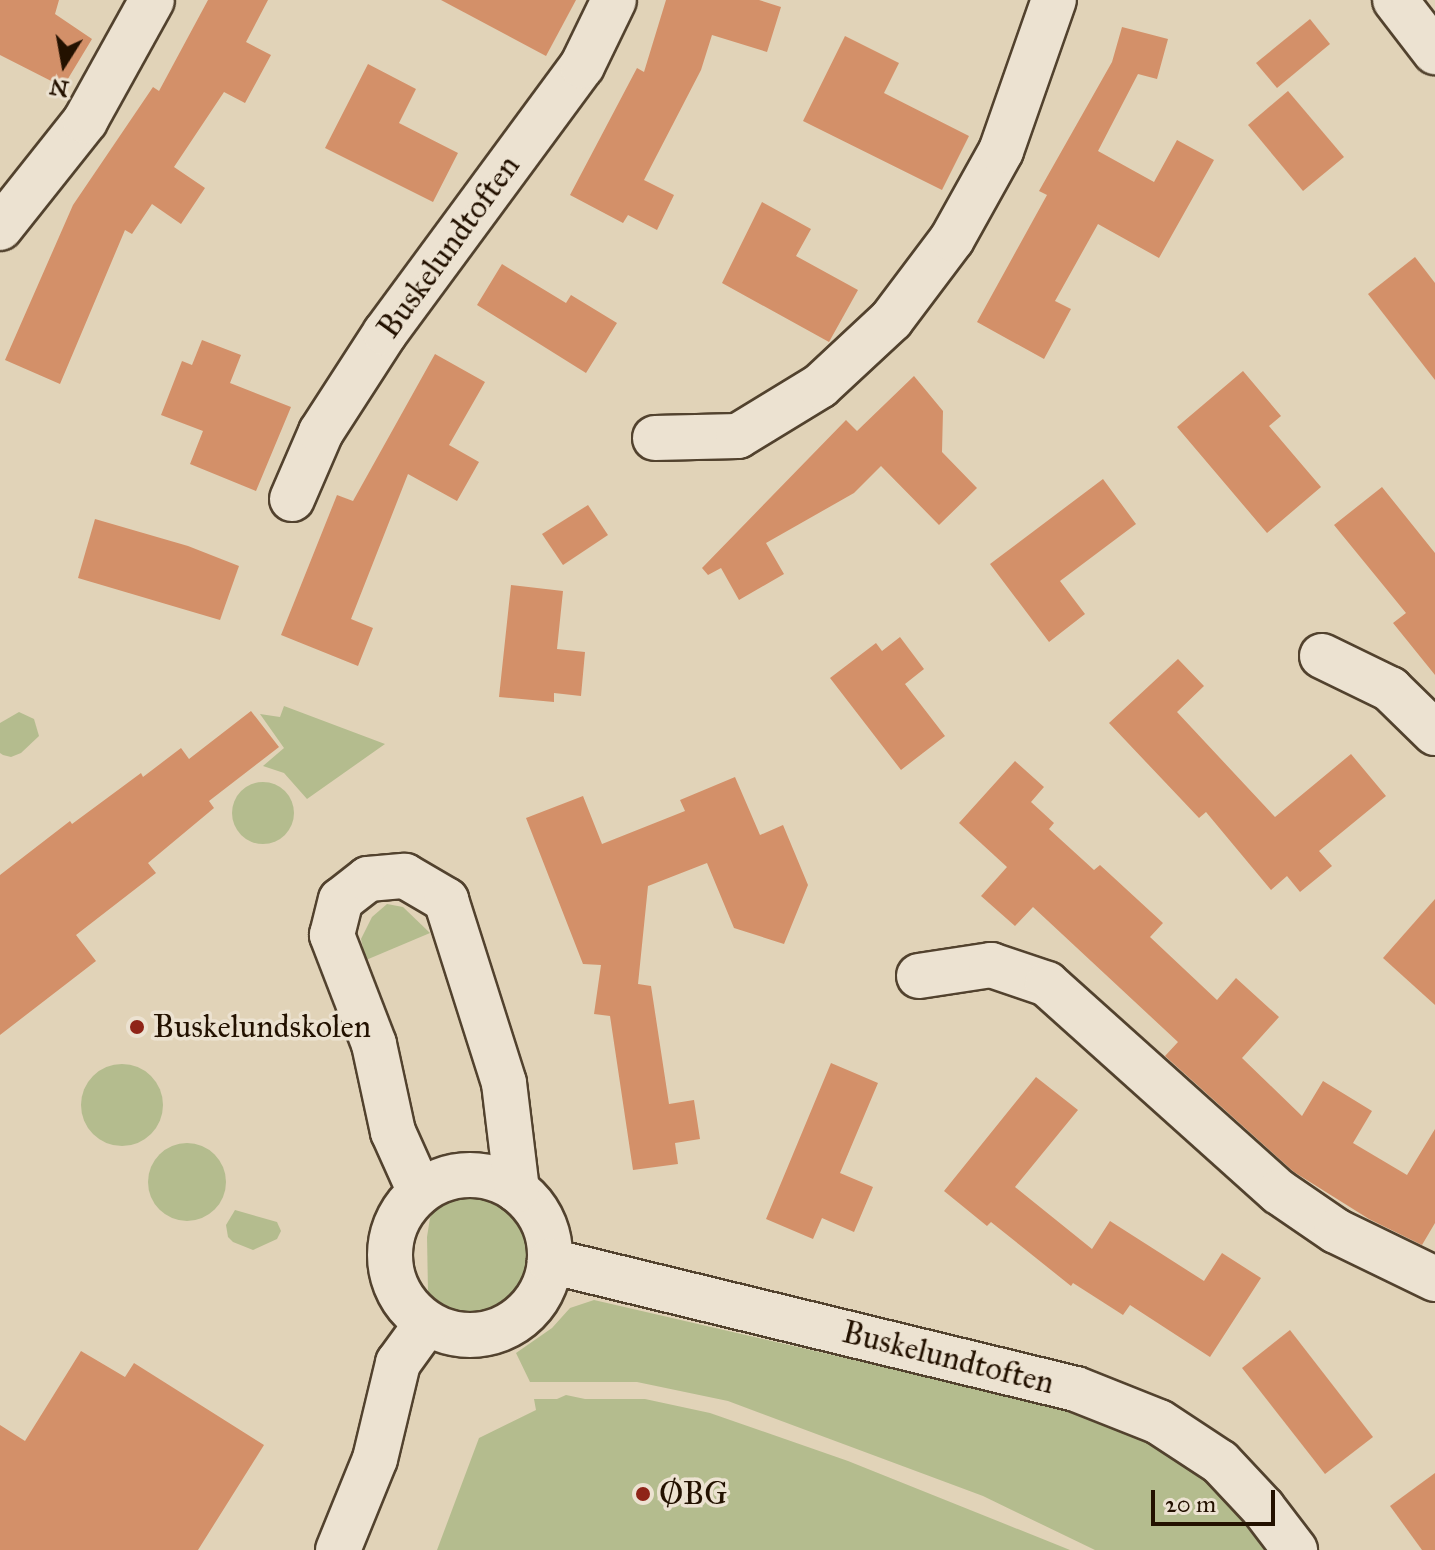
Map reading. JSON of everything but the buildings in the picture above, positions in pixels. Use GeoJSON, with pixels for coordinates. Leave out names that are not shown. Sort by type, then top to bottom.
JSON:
{"type":"FeatureCollection","features":[{"type":"Feature","properties":{"kind":"street"},"geometry":{"type":"LineString","coordinates":[[0,228],[85,121],[152,0]]}},
{"type":"Feature","properties":{"kind":"street","name":"Buskelundtoften"},"geometry":{"type":"LineString","coordinates":[[292,499],[321,432],[361,371],[582,66],[614,0]]}},
{"type":"Feature","properties":{"kind":"street"},"geometry":{"type":"LineString","coordinates":[[655,438],[738,436],[820,386],[891,320],[952,239],[1001,151],[1054,0]]}},
{"type":"Feature","properties":{"kind":"street"},"geometry":{"type":"LineString","coordinates":[[1395,0],[1435,52]]}},
{"type":"Feature","properties":{"kind":"street"},"geometry":{"type":"LineString","coordinates":[[1322,656],[1390,689],[1435,733]]}},
{"type":"Feature","properties":{"kind":"street"},"geometry":{"type":"LineString","coordinates":[[420,1192],[393,1132],[374,1044],[332,935],[341,900],[368,879],[405,876],[446,900],[504,1083],[517,1190]]}},
{"type":"Feature","properties":{"kind":"street"},"geometry":{"type":"LineString","coordinates":[[919,976],[991,965],[1047,984],[1279,1192],[1336,1231],[1435,1279]]}},
{"type":"Feature","properties":{"kind":"street"},"geometry":{"type":"LineString","coordinates":[[469,1175],[494,1179],[517,1190],[536,1209],[547,1234],[550,1261],[543,1288],[528,1310],[506,1327],[480,1335],[452,1334],[427,1323],[404,1302],[392,1274],[390,1243],[400,1215],[420,1192],[444,1180],[469,1175]]}},
{"type":"Feature","properties":{"kind":"street","name":"Buskelundtoften"},"geometry":{"type":"LineString","coordinates":[[550,1261],[1076,1389],[1159,1422],[1220,1462],[1263,1508],[1295,1550]]}},
{"type":"Feature","properties":{"kind":"street"},"geometry":{"type":"LineString","coordinates":[[338,1550],[375,1459],[398,1363],[427,1323]]}},
{"type":"Feature","properties":{"kind":"green space"},"geometry":{"type":"Polygon","coordinates":[[[284,706],[385,744],[307,799],[284,773],[263,766],[284,748],[260,714],[280,717],[284,706]]]}},
{"type":"Feature","properties":{"kind":"green space"},"geometry":{"type":"Polygon","coordinates":[[[19,712],[34,719],[39,736],[21,753],[11,757],[3,755],[0,753],[0,723],[19,712]]]}},
{"type":"Feature","properties":{"kind":"green space"},"geometry":{"type":"Polygon","coordinates":[[[257,782],[269,782],[285,791],[292,801],[292,825],[285,835],[269,844],[257,844],[237,830],[232,819],[232,807],[246,787],[257,782]]]}},
{"type":"Feature","properties":{"kind":"green space"},"geometry":{"type":"Polygon","coordinates":[[[387,904],[403,907],[430,933],[366,960],[361,939],[372,917],[387,904]]]}},
{"type":"Feature","properties":{"kind":"green space"},"geometry":{"type":"Polygon","coordinates":[[[122,1064],[138,1067],[151,1076],[160,1089],[163,1105],[160,1121],[151,1134],[138,1143],[122,1146],[106,1143],[93,1134],[84,1121],[81,1105],[84,1089],[93,1076],[106,1067],[122,1064]]]}},
{"type":"Feature","properties":{"kind":"green space"},"geometry":{"type":"Polygon","coordinates":[[[187,1143],[202,1146],[214,1155],[223,1167],[226,1182],[223,1197],[214,1209],[202,1218],[187,1221],[172,1218],[160,1209],[151,1197],[148,1182],[151,1167],[160,1155],[172,1146],[187,1143]]]}},
{"type":"Feature","properties":{"kind":"green space"},"geometry":{"type":"Polygon","coordinates":[[[471,1189],[492,1193],[516,1215],[532,1242],[525,1280],[501,1309],[472,1322],[437,1306],[428,1291],[427,1237],[430,1218],[438,1202],[454,1191],[471,1189]]]}},
{"type":"Feature","properties":{"kind":"green space"},"geometry":{"type":"Polygon","coordinates":[[[235,1210],[277,1222],[281,1231],[277,1239],[253,1250],[233,1242],[228,1237],[226,1225],[235,1210]]]}},
{"type":"Feature","properties":{"kind":"green space"},"geometry":{"type":"Polygon","coordinates":[[[594,1300],[1067,1409],[1129,1427],[1192,1466],[1237,1514],[1264,1550],[1095,1550],[983,1496],[728,1401],[637,1382],[530,1382],[516,1353],[552,1328],[570,1308],[594,1300]]]}},
{"type":"Feature","properties":{"kind":"green space","name":"ØBG"},"geometry":{"type":"Polygon","coordinates":[[[566,1395],[585,1399],[645,1399],[710,1413],[848,1461],[1070,1550],[437,1550],[479,1438],[536,1410],[534,1399],[557,1399],[566,1395]]]}},
{"type":"Feature","properties":{"kind":"place","name":"Buskelundskolen"},"geometry":{"type":"Point","coordinates":[137,1027]}},
{"type":"Feature","properties":{"kind":"place","name":"ØBG"},"geometry":{"type":"Point","coordinates":[643,1494]}}]}
